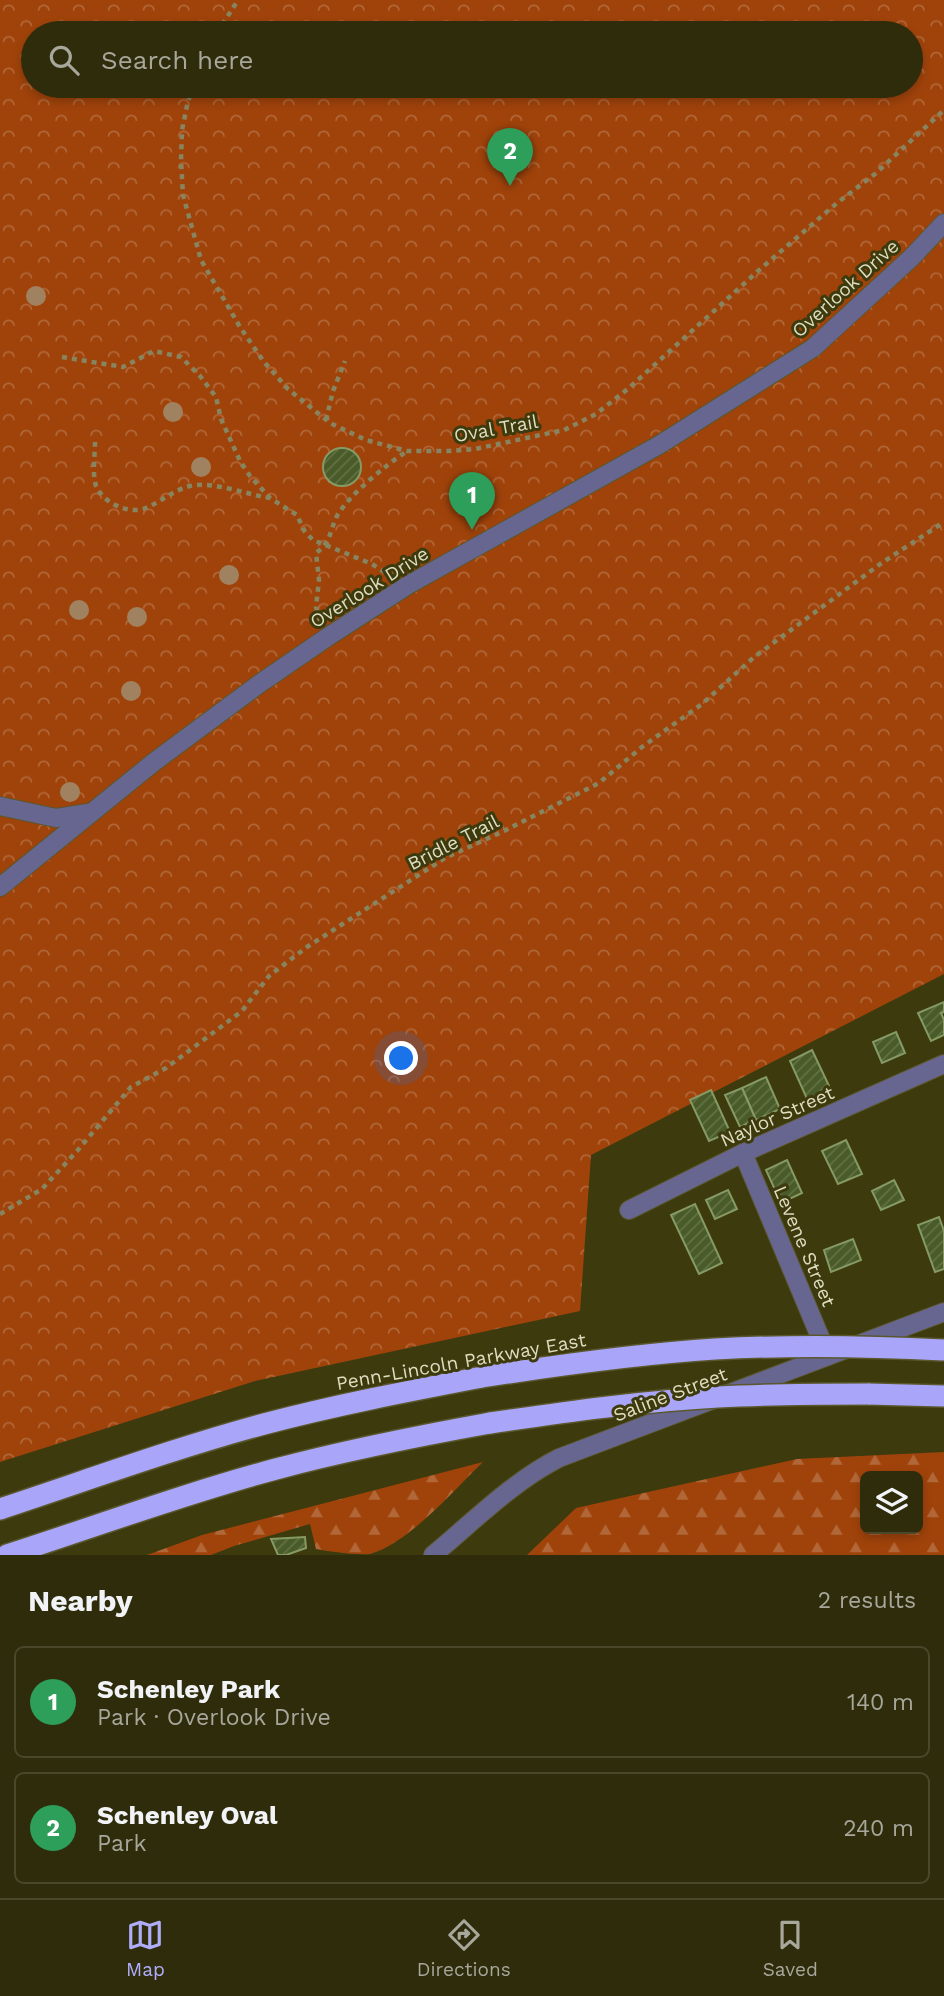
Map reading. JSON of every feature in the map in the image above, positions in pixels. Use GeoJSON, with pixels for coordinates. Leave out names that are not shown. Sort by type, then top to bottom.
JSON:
{"type":"FeatureCollection","features":[{"type":"Feature","properties":{"kind":"highway","name":"Penn-Lincoln Parkway East"},"geometry":{"type":"LineString","coordinates":[[0,1509],[262,1425],[335,1406],[482,1377],[638,1356],[715,1349],[872,1346],[944,1350]]}},
{"type":"Feature","properties":{"kind":"highway"},"geometry":{"type":"LineString","coordinates":[[7,1555],[275,1469],[370,1446],[490,1423],[640,1403],[717,1397],[792,1394],[944,1396]]}},
{"type":"Feature","properties":{"kind":"street","name":"Overlook Drive"},"geometry":{"type":"LineString","coordinates":[[0,887],[108,799],[259,684],[326,638],[408,585],[659,445],[813,348],[912,257],[944,223]]}},
{"type":"Feature","properties":{"kind":"street"},"geometry":{"type":"LineString","coordinates":[[0,806],[56,818],[87,813],[108,799]]}},
{"type":"Feature","properties":{"kind":"street","name":"Naylor Street"},"geometry":{"type":"LineString","coordinates":[[629,1210],[743,1153],[944,1064]]}},
{"type":"Feature","properties":{"kind":"street","name":"Levene Street"},"geometry":{"type":"LineString","coordinates":[[743,1153],[828,1356]]}},
{"type":"Feature","properties":{"kind":"street","name":"Saline Street"},"geometry":{"type":"LineString","coordinates":[[433,1555],[520,1481],[559,1458],[944,1312]]}},
{"type":"Feature","properties":{"kind":"path"},"geometry":{"type":"LineString","coordinates":[[225,21],[238,0]]}},
{"type":"Feature","properties":{"kind":"path","name":"Oval Trail"},"geometry":{"type":"LineString","coordinates":[[189,98],[182,130],[183,195],[201,260],[240,327],[264,362],[288,389],[326,421],[366,440],[407,451],[475,449],[564,430],[596,414],[629,388],[837,203],[875,174],[944,110]]}},
{"type":"Feature","properties":{"kind":"path"},"geometry":{"type":"LineString","coordinates":[[62,357],[123,367],[153,351],[181,357],[216,397],[221,419],[240,461],[270,499]]}},
{"type":"Feature","properties":{"kind":"path"},"geometry":{"type":"LineString","coordinates":[[326,421],[333,391],[345,361]]}},
{"type":"Feature","properties":{"kind":"path"},"geometry":{"type":"LineString","coordinates":[[95,442],[97,487],[103,496],[118,506],[128,509],[146,508],[176,491],[200,485],[270,499],[297,515],[305,532],[313,540],[372,564],[408,585]]}},
{"type":"Feature","properties":{"kind":"path"},"geometry":{"type":"LineString","coordinates":[[326,638],[316,607],[319,580],[316,553],[327,545],[338,515],[348,502],[383,467],[407,451]]}},
{"type":"Feature","properties":{"kind":"path","name":"Bridle Trail"},"geometry":{"type":"LineString","coordinates":[[0,1214],[42,1189],[131,1087],[166,1068],[242,1011],[269,976],[307,947],[445,858],[599,783],[642,747],[702,704],[753,659],[883,562],[944,522]]}},
{"type":"Feature","properties":{"kind":"green space"},"geometry":{"type":"Polygon","coordinates":[[[0,0],[944,0],[944,974],[591,1155],[580,1311],[255,1381],[0,1462],[0,0]]]}},
{"type":"Feature","properties":{"kind":"green space"},"geometry":{"type":"Polygon","coordinates":[[[944,1452],[944,1555],[527,1555],[576,1508],[797,1459],[944,1452]]]}},
{"type":"Feature","properties":{"kind":"green space"},"geometry":{"type":"Polygon","coordinates":[[[483,1462],[415,1527],[385,1548],[370,1554],[316,1549],[310,1524],[211,1555],[147,1555],[202,1535],[483,1462]]]}},
{"type":"Feature","properties":{"kind":"building"},"geometry":{"type":"Polygon","coordinates":[[[342,448],[355,454],[361,467],[355,480],[342,486],[329,480],[323,467],[329,454],[342,448]]]}},
{"type":"Feature","properties":{"kind":"building"},"geometry":{"type":"Polygon","coordinates":[[[944,1002],[944,1012],[941,1013],[944,1035],[931,1041],[918,1013],[944,1002]]]}},
{"type":"Feature","properties":{"kind":"building"},"geometry":{"type":"Polygon","coordinates":[[[896,1032],[905,1053],[882,1063],[873,1042],[896,1032]]]}},
{"type":"Feature","properties":{"kind":"building"},"geometry":{"type":"Polygon","coordinates":[[[812,1050],[831,1090],[808,1101],[790,1061],[812,1050]]]}},
{"type":"Feature","properties":{"kind":"building"},"geometry":{"type":"Polygon","coordinates":[[[766,1077],[780,1109],[756,1120],[742,1088],[766,1077]]]}},
{"type":"Feature","properties":{"kind":"building"},"geometry":{"type":"Polygon","coordinates":[[[742,1088],[756,1120],[740,1127],[725,1095],[742,1088]]]}},
{"type":"Feature","properties":{"kind":"building"},"geometry":{"type":"Polygon","coordinates":[[[711,1090],[730,1132],[709,1141],[690,1100],[711,1090]]]}},
{"type":"Feature","properties":{"kind":"building"},"geometry":{"type":"Polygon","coordinates":[[[846,1140],[862,1174],[838,1184],[822,1151],[846,1140]]]}},
{"type":"Feature","properties":{"kind":"building"},"geometry":{"type":"Polygon","coordinates":[[[787,1160],[802,1193],[781,1203],[766,1170],[787,1160]]]}},
{"type":"Feature","properties":{"kind":"building"},"geometry":{"type":"Polygon","coordinates":[[[894,1180],[904,1200],[881,1210],[872,1191],[894,1180]]]}},
{"type":"Feature","properties":{"kind":"building"},"geometry":{"type":"Polygon","coordinates":[[[728,1190],[737,1209],[715,1219],[706,1200],[728,1190]]]}},
{"type":"Feature","properties":{"kind":"building"},"geometry":{"type":"Polygon","coordinates":[[[695,1204],[722,1263],[699,1274],[671,1215],[695,1204]]]}},
{"type":"Feature","properties":{"kind":"building"},"geometry":{"type":"Polygon","coordinates":[[[939,1217],[944,1231],[944,1269],[935,1272],[918,1225],[939,1217]]]}},
{"type":"Feature","properties":{"kind":"building"},"geometry":{"type":"Polygon","coordinates":[[[853,1239],[861,1260],[831,1272],[824,1250],[853,1239]]]}},
{"type":"Feature","properties":{"kind":"building"},"geometry":{"type":"Polygon","coordinates":[[[305,1537],[306,1548],[286,1555],[278,1555],[271,1539],[305,1537]]]}},
{"type":"Feature","properties":{"kind":"place","name":"Schenley Oval"},"geometry":{"type":"Point","coordinates":[510,186]}},
{"type":"Feature","properties":{"kind":"place","name":"Schenley Park"},"geometry":{"type":"Point","coordinates":[472,530]}}]}
